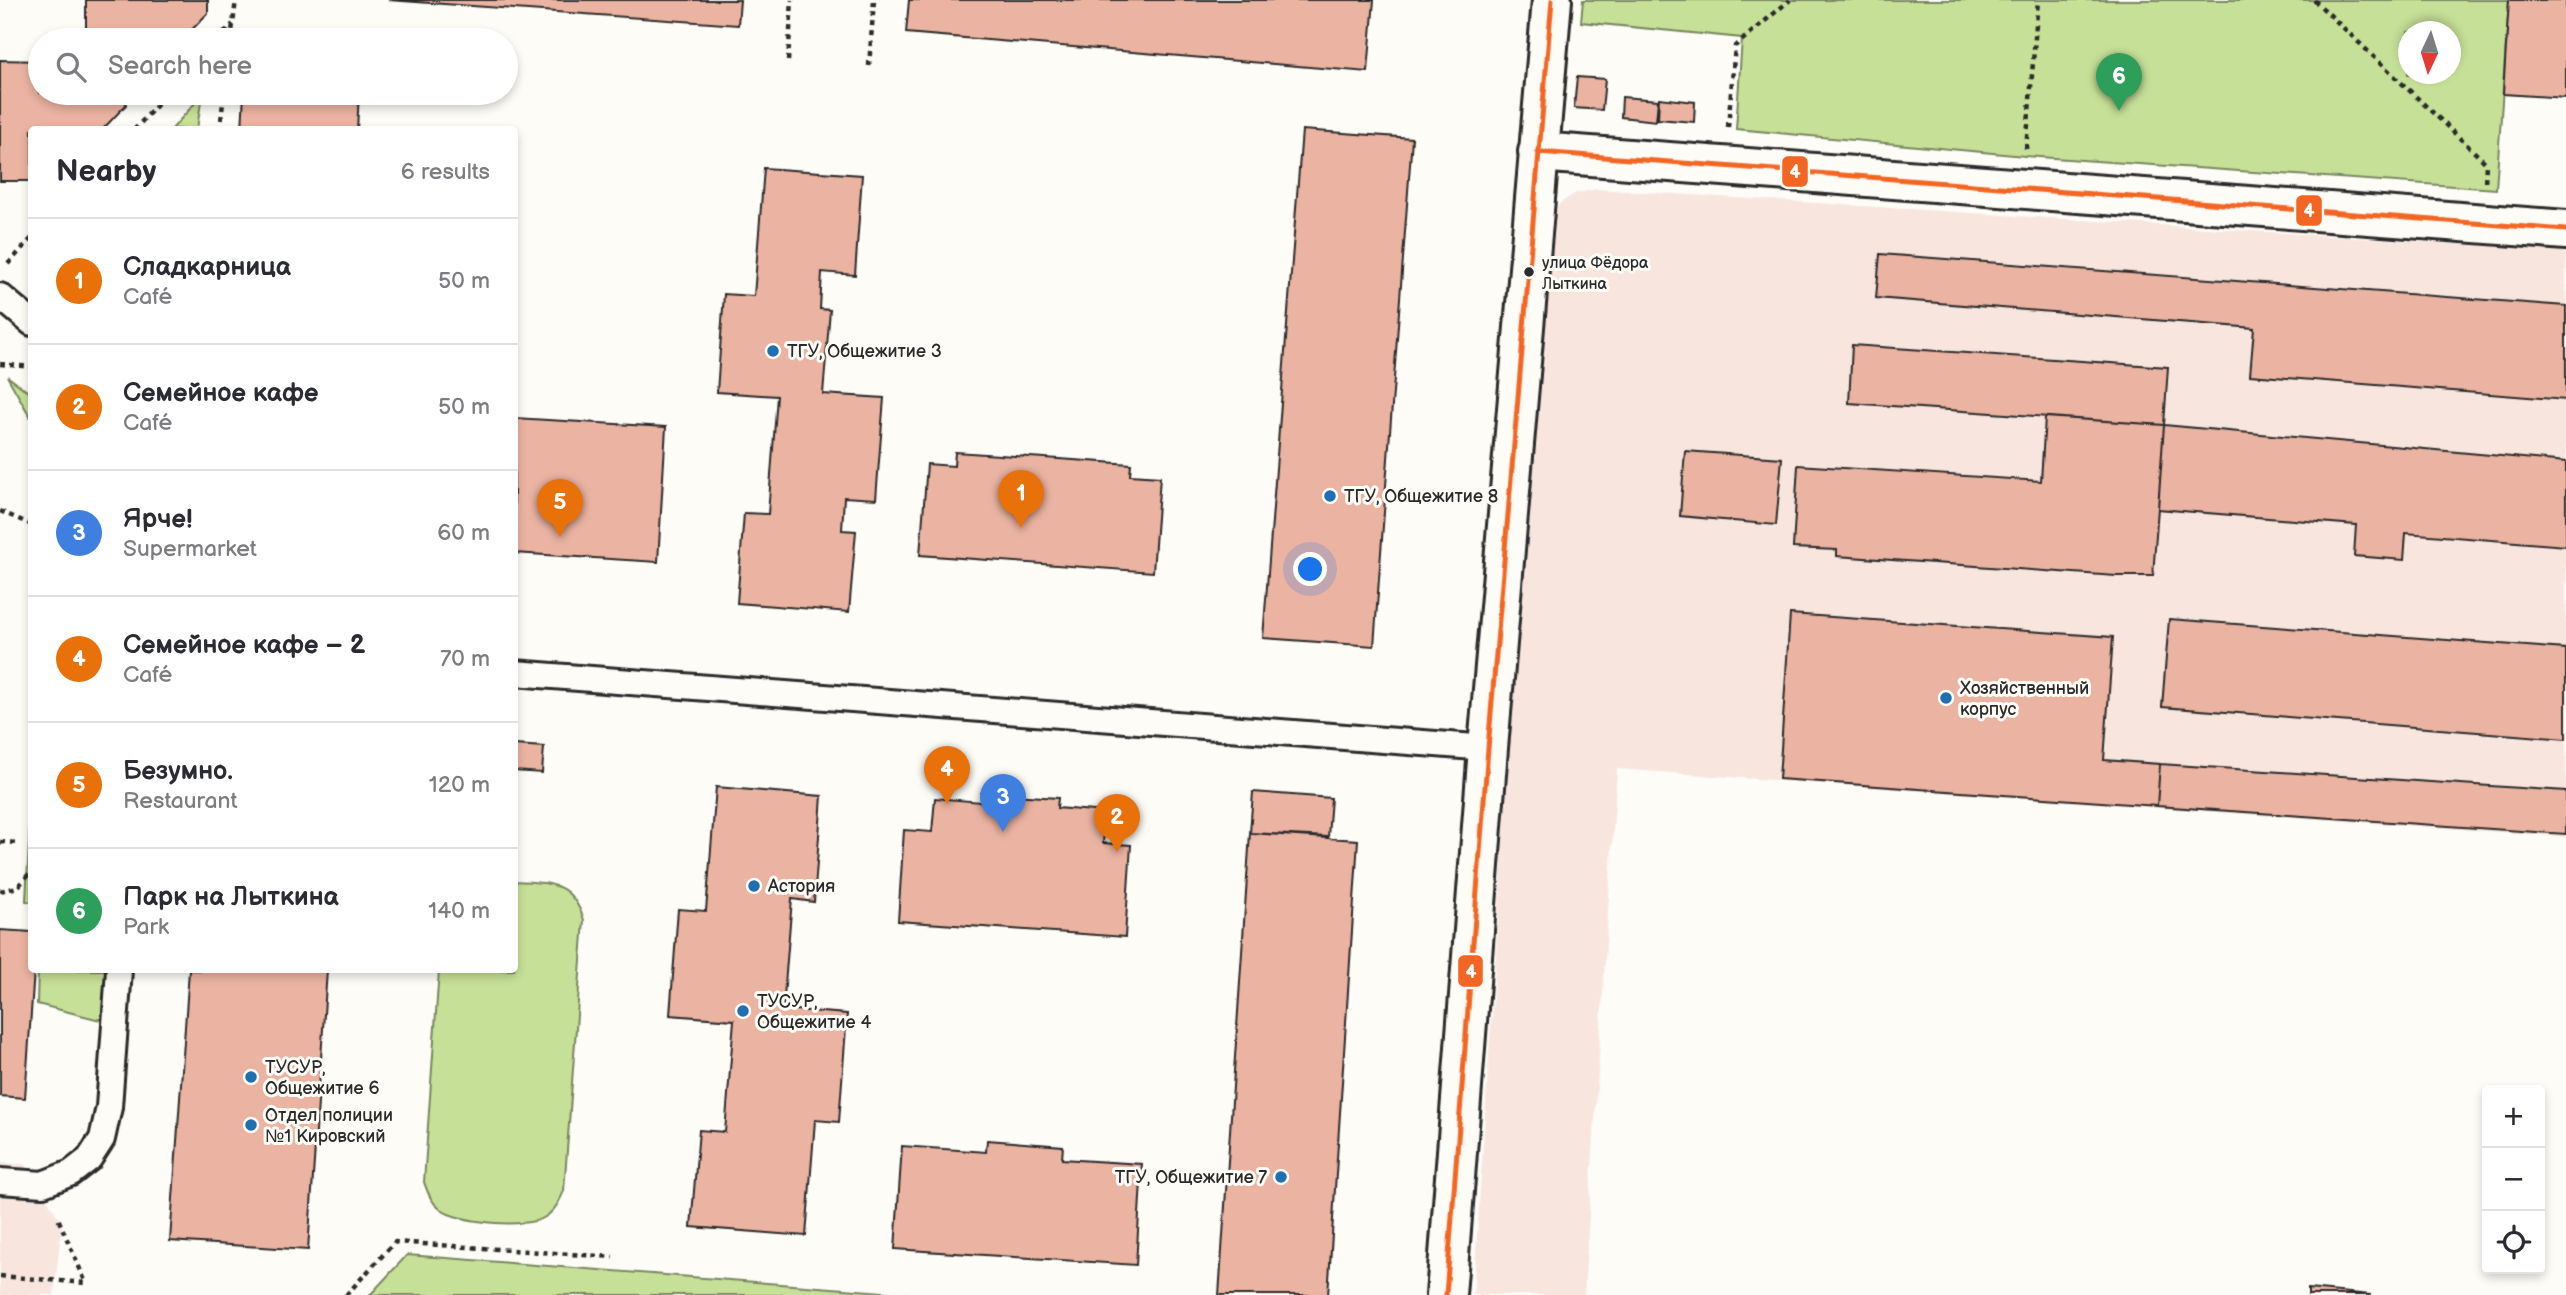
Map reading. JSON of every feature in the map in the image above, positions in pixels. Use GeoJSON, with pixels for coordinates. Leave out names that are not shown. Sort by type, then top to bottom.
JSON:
{"type":"FeatureCollection","features":[{"type":"Feature","properties":{"kind":"street"},"geometry":{"type":"LineString","coordinates":[[1446,1295],[1488,748],[1552,0]]}},
{"type":"Feature","properties":{"kind":"street"},"geometry":{"type":"LineString","coordinates":[[1538,152],[2566,230]]}},
{"type":"Feature","properties":{"kind":"lane"},"geometry":{"type":"LineString","coordinates":[[0,296],[28,320]]}},
{"type":"Feature","properties":{"kind":"lane"},"geometry":{"type":"LineString","coordinates":[[518,673],[1488,748]]}},
{"type":"Feature","properties":{"kind":"lane"},"geometry":{"type":"LineString","coordinates":[[0,1181],[43,1184],[71,1173],[89,1160],[102,1139],[109,1107],[119,973]]}},
{"type":"Feature","properties":{"kind":"path"},"geometry":{"type":"LineString","coordinates":[[232,28],[236,0]]}},
{"type":"Feature","properties":{"kind":"path"},"geometry":{"type":"LineString","coordinates":[[788,61],[792,0]]}},
{"type":"Feature","properties":{"kind":"path"},"geometry":{"type":"LineString","coordinates":[[869,66],[874,0]]}},
{"type":"Feature","properties":{"kind":"path"},"geometry":{"type":"LineString","coordinates":[[1728,134],[1735,46],[1790,0]]}},
{"type":"Feature","properties":{"kind":"path"},"geometry":{"type":"LineString","coordinates":[[2025,156],[2038,0]]}},
{"type":"Feature","properties":{"kind":"path"},"geometry":{"type":"LineString","coordinates":[[2314,0],[2486,163],[2485,194]]}},
{"type":"Feature","properties":{"kind":"path"},"geometry":{"type":"LineString","coordinates":[[228,28],[233,23]]}},
{"type":"Feature","properties":{"kind":"path"},"geometry":{"type":"LineString","coordinates":[[138,126],[157,105]]}},
{"type":"Feature","properties":{"kind":"path"},"geometry":{"type":"LineString","coordinates":[[220,126],[222,105]]}},
{"type":"Feature","properties":{"kind":"path"},"geometry":{"type":"LineString","coordinates":[[11,260],[28,243]]}},
{"type":"Feature","properties":{"kind":"path"},"geometry":{"type":"LineString","coordinates":[[0,364],[28,367]]}},
{"type":"Feature","properties":{"kind":"path"},"geometry":{"type":"LineString","coordinates":[[0,510],[28,523]]}},
{"type":"Feature","properties":{"kind":"path"},"geometry":{"type":"LineString","coordinates":[[0,842],[20,843]]}},
{"type":"Feature","properties":{"kind":"path"},"geometry":{"type":"LineString","coordinates":[[0,891],[18,887],[28,875]]}},
{"type":"Feature","properties":{"kind":"path"},"geometry":{"type":"LineString","coordinates":[[0,1276],[86,1283],[43,1184]]}},
{"type":"Feature","properties":{"kind":"path"},"geometry":{"type":"LineString","coordinates":[[346,1295],[395,1242],[612,1257]]}},
{"type":"Feature","properties":{"kind":"shaded area"},"geometry":{"type":"Polygon","coordinates":[[[1596,189],[2566,251],[2566,837],[1617,769],[1584,1295],[1473,1295],[1544,229],[1560,203],[1574,194],[1596,189]]]}},
{"type":"Feature","properties":{"kind":"shaded area"},"geometry":{"type":"Polygon","coordinates":[[[0,1163],[25,1164],[62,1223],[54,1295],[0,1295],[0,1163]]]}},
{"type":"Feature","properties":{"kind":"green space"},"geometry":{"type":"Polygon","coordinates":[[[1583,0],[2509,0],[2496,189],[2025,156],[1736,129],[1742,38],[1581,22],[1583,0]]]}},
{"type":"Feature","properties":{"kind":"green space"},"geometry":{"type":"Polygon","coordinates":[[[193,105],[201,105],[197,126],[175,126],[193,105]]]}},
{"type":"Feature","properties":{"kind":"green space"},"geometry":{"type":"Polygon","coordinates":[[[7,376],[28,392],[28,413],[7,376]]]}},
{"type":"Feature","properties":{"kind":"green space"},"geometry":{"type":"Polygon","coordinates":[[[28,862],[28,901],[26,901],[28,862]]]}},
{"type":"Feature","properties":{"kind":"green space"},"geometry":{"type":"Polygon","coordinates":[[[518,881],[539,882],[558,887],[573,898],[584,920],[564,1191],[554,1209],[536,1221],[492,1223],[448,1214],[432,1200],[424,1182],[439,973],[518,973],[518,881]]]}},
{"type":"Feature","properties":{"kind":"green space"},"geometry":{"type":"Polygon","coordinates":[[[38,973],[106,973],[104,1021],[37,1004],[38,973]]]}},
{"type":"Feature","properties":{"kind":"green space"},"geometry":{"type":"Polygon","coordinates":[[[407,1255],[922,1295],[370,1295],[407,1255]]]}},
{"type":"Feature","properties":{"kind":"building"},"geometry":{"type":"Polygon","coordinates":[[[86,0],[208,0],[208,13],[194,28],[86,28],[86,0]]]}},
{"type":"Feature","properties":{"kind":"building"},"geometry":{"type":"Polygon","coordinates":[[[388,0],[740,0],[738,25],[388,0]]]}},
{"type":"Feature","properties":{"kind":"building"},"geometry":{"type":"Polygon","coordinates":[[[909,0],[1374,0],[1368,72],[906,33],[909,0]]]}},
{"type":"Feature","properties":{"kind":"building"},"geometry":{"type":"Polygon","coordinates":[[[2509,0],[2566,0],[2566,98],[2503,94],[2509,0]]]}},
{"type":"Feature","properties":{"kind":"building"},"geometry":{"type":"Polygon","coordinates":[[[0,60],[28,61],[28,105],[126,105],[106,126],[28,126],[28,181],[0,181],[0,60]]]}},
{"type":"Feature","properties":{"kind":"building"},"geometry":{"type":"Polygon","coordinates":[[[1577,77],[1605,79],[1602,110],[1574,108],[1577,77]]]}},
{"type":"Feature","properties":{"kind":"building"},"geometry":{"type":"Polygon","coordinates":[[[1622,97],[1658,100],[1656,121],[1621,117],[1622,97]]]}},
{"type":"Feature","properties":{"kind":"building"},"geometry":{"type":"Polygon","coordinates":[[[1659,98],[1695,102],[1694,122],[1658,119],[1659,98]]]}},
{"type":"Feature","properties":{"kind":"building"},"geometry":{"type":"Polygon","coordinates":[[[243,105],[358,105],[357,126],[242,126],[243,105]]]}},
{"type":"Feature","properties":{"kind":"building","name":"ТГУ, Общежитие 8"},"geometry":{"type":"Polygon","coordinates":[[[1302,130],[1412,138],[1374,646],[1263,638],[1302,130]]]}},
{"type":"Feature","properties":{"kind":"building","name":"ТГУ, Общежитие 3"},"geometry":{"type":"Polygon","coordinates":[[[764,168],[862,175],[855,275],[822,272],[820,309],[830,310],[823,394],[884,398],[876,499],[844,497],[842,530],[856,531],[849,612],[737,603],[744,513],[768,514],[777,396],[717,392],[724,294],[754,296],[764,168]]]}},
{"type":"Feature","properties":{"kind":"building"},"geometry":{"type":"Polygon","coordinates":[[[1880,254],[2566,306],[2566,400],[2250,375],[2254,328],[1876,298],[1880,254]]]}},
{"type":"Feature","properties":{"kind":"building"},"geometry":{"type":"Polygon","coordinates":[[[1852,345],[2168,367],[2164,425],[1849,403],[1852,345]]]}},
{"type":"Feature","properties":{"kind":"building"},"geometry":{"type":"Polygon","coordinates":[[[2045,417],[2164,425],[2153,576],[2116,576],[1837,556],[1837,550],[1793,548],[1798,465],[2041,481],[2045,417]]]}},
{"type":"Feature","properties":{"kind":"building"},"geometry":{"type":"Polygon","coordinates":[[[518,418],[666,427],[658,562],[518,553],[518,418]]]}},
{"type":"Feature","properties":{"kind":"building"},"geometry":{"type":"Polygon","coordinates":[[[2164,425],[2566,462],[2566,546],[2406,533],[2404,560],[2354,556],[2356,525],[2158,509],[2164,425]]]}},
{"type":"Feature","properties":{"kind":"building"},"geometry":{"type":"Polygon","coordinates":[[[1685,451],[1782,458],[1776,525],[1680,516],[1685,451]]]}},
{"type":"Feature","properties":{"kind":"building"},"geometry":{"type":"Polygon","coordinates":[[[955,452],[1131,464],[1130,475],[1160,477],[1153,572],[920,555],[927,464],[954,466],[955,452]]]}},
{"type":"Feature","properties":{"kind":"building","name":"Хозяйственный корпус"},"geometry":{"type":"Polygon","coordinates":[[[1790,614],[2113,637],[2104,760],[2160,764],[2157,806],[1779,779],[1790,614]]]}},
{"type":"Feature","properties":{"kind":"building"},"geometry":{"type":"Polygon","coordinates":[[[2169,619],[2566,649],[2566,739],[2162,707],[2169,619]]]}},
{"type":"Feature","properties":{"kind":"building"},"geometry":{"type":"Polygon","coordinates":[[[518,745],[544,747],[542,773],[518,771],[518,745]]]}},
{"type":"Feature","properties":{"kind":"building"},"geometry":{"type":"Polygon","coordinates":[[[2160,764],[2566,791],[2566,834],[2157,806],[2160,764]]]}},
{"type":"Feature","properties":{"kind":"building","name":"ТУСУР, Общежитие 4"},"geometry":{"type":"Polygon","coordinates":[[[716,787],[822,796],[814,902],[792,899],[783,1009],[847,1014],[839,1122],[815,1120],[806,1236],[691,1227],[699,1130],[725,1132],[734,1020],[670,1015],[678,909],[706,911],[716,787]]]}},
{"type":"Feature","properties":{"kind":"building"},"geometry":{"type":"Polygon","coordinates":[[[1253,792],[1331,798],[1328,837],[1250,833],[1253,792]]]}},
{"type":"Feature","properties":{"kind":"building"},"geometry":{"type":"Polygon","coordinates":[[[981,793],[1058,798],[1057,808],[1106,812],[1103,843],[1131,845],[1125,937],[898,921],[904,830],[932,832],[935,798],[981,802],[981,793]]]}},
{"type":"Feature","properties":{"kind":"building","name":"ТГУ, Общежитие 7"},"geometry":{"type":"Polygon","coordinates":[[[1250,833],[1358,840],[1328,1295],[1219,1295],[1250,833]]]}},
{"type":"Feature","properties":{"kind":"building"},"geometry":{"type":"Polygon","coordinates":[[[0,930],[28,932],[28,973],[34,973],[25,1098],[0,1096],[0,930]]]}},
{"type":"Feature","properties":{"kind":"building","name":"ТУСУР, Общежитие 6"},"geometry":{"type":"Polygon","coordinates":[[[189,973],[327,973],[308,1250],[170,1241],[189,973]]]}},
{"type":"Feature","properties":{"kind":"building"},"geometry":{"type":"Polygon","coordinates":[[[987,1140],[1063,1146],[1062,1159],[1142,1164],[1136,1265],[895,1249],[902,1146],[986,1152],[987,1140]]]}},
{"type":"Feature","properties":{"kind":"building"},"geometry":{"type":"Polygon","coordinates":[[[2308,1289],[2371,1295],[2308,1295],[2308,1289]]]}},
{"type":"Feature","properties":{"kind":"transit line","name":"4"},"geometry":{"type":"LineString","coordinates":[[1446,1295],[1488,748],[1552,0]]}},
{"type":"Feature","properties":{"kind":"transit line","name":"4"},"geometry":{"type":"LineString","coordinates":[[1538,152],[2566,230]]}},
{"type":"Feature","properties":{"kind":"place","name":"Парк на Лыткина"},"geometry":{"type":"Point","coordinates":[2119,111]}},
{"type":"Feature","properties":{"kind":"place","name":"улица Фёдора Лыткина"},"geometry":{"type":"Point","coordinates":[1529,272]}},
{"type":"Feature","properties":{"kind":"place","name":"ТГУ, Общежитие 3"},"geometry":{"type":"Point","coordinates":[773,351]}},
{"type":"Feature","properties":{"kind":"place","name":"ТГУ, Общежитие 8"},"geometry":{"type":"Point","coordinates":[1330,496]}},
{"type":"Feature","properties":{"kind":"place","name":"Сладкарница"},"geometry":{"type":"Point","coordinates":[1021,528]}},
{"type":"Feature","properties":{"kind":"place","name":"Безумно."},"geometry":{"type":"Point","coordinates":[560,537]}},
{"type":"Feature","properties":{"kind":"place","name":"Хозяйственный корпус"},"geometry":{"type":"Point","coordinates":[1946,698]}},
{"type":"Feature","properties":{"kind":"place","name":"Семейное кафе – 2"},"geometry":{"type":"Point","coordinates":[947,804]}},
{"type":"Feature","properties":{"kind":"place","name":"Ярче!"},"geometry":{"type":"Point","coordinates":[1003,832]}},
{"type":"Feature","properties":{"kind":"place","name":"Семейное кафе"},"geometry":{"type":"Point","coordinates":[1117,852]}},
{"type":"Feature","properties":{"kind":"place","name":"Астория"},"geometry":{"type":"Point","coordinates":[754,886]}},
{"type":"Feature","properties":{"kind":"place","name":"ТУСУР, Общежитие 4"},"geometry":{"type":"Point","coordinates":[743,1011]}},
{"type":"Feature","properties":{"kind":"place","name":"ТУСУР, Общежитие 6"},"geometry":{"type":"Point","coordinates":[251,1077]}},
{"type":"Feature","properties":{"kind":"place","name":"Отдел полиции №1 Кировский"},"geometry":{"type":"Point","coordinates":[251,1125]}},
{"type":"Feature","properties":{"kind":"place","name":"ТГУ, Общежитие 7"},"geometry":{"type":"Point","coordinates":[1281,1177]}}]}
